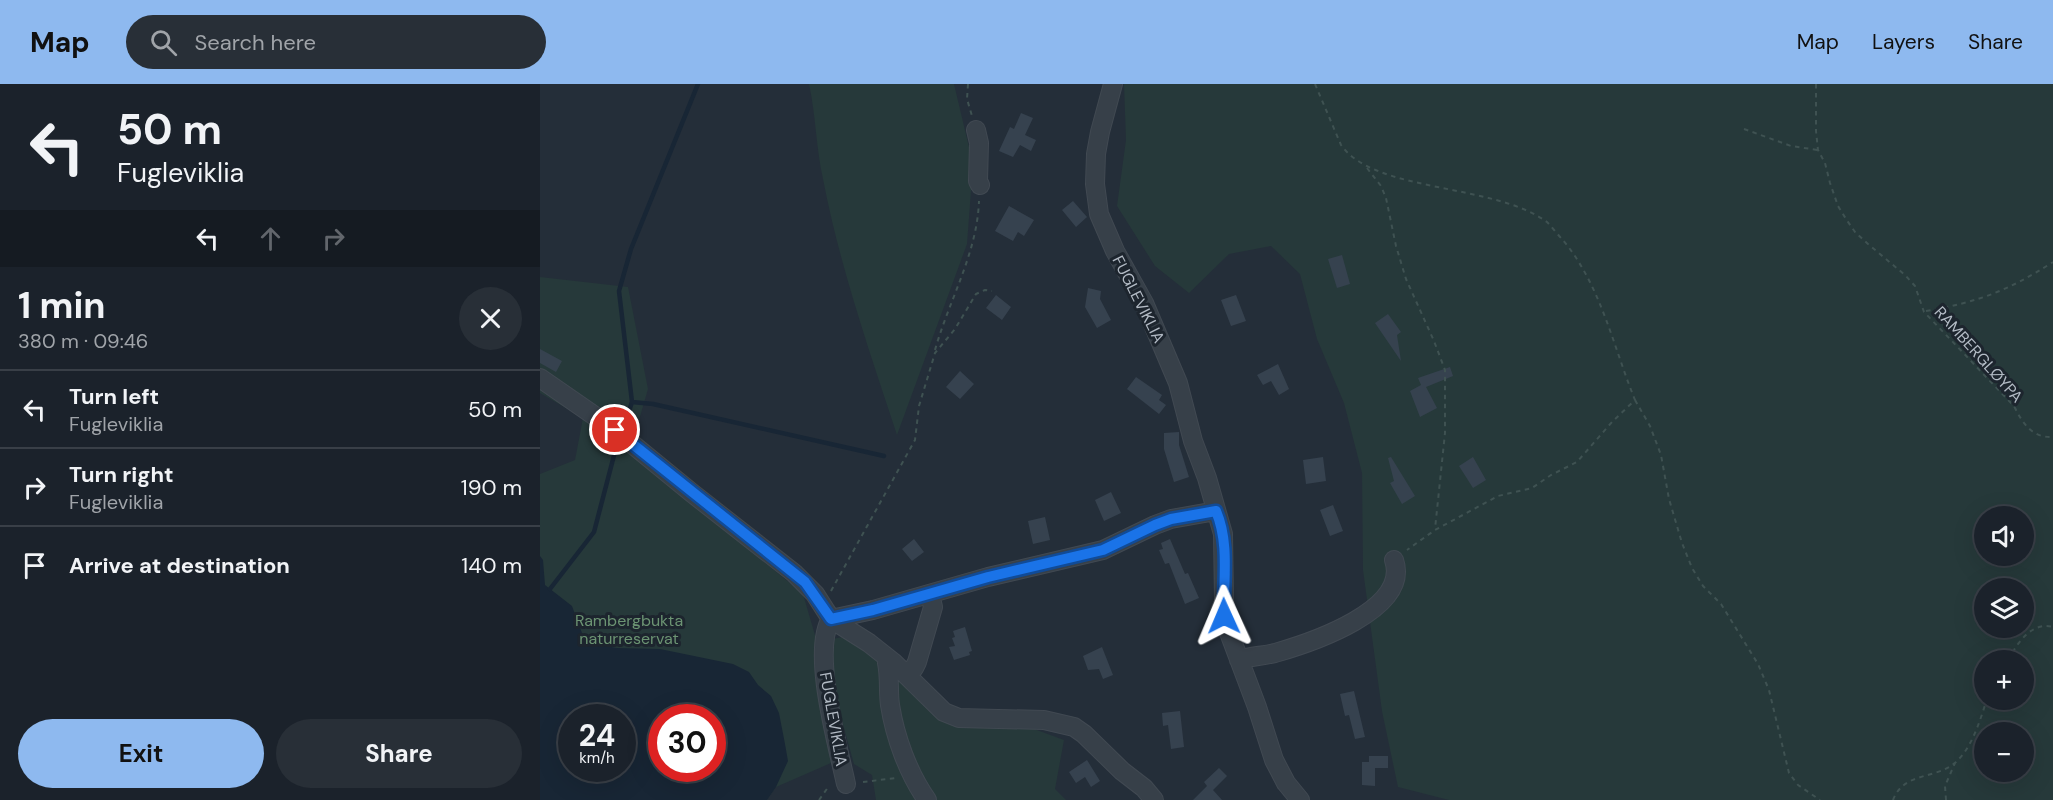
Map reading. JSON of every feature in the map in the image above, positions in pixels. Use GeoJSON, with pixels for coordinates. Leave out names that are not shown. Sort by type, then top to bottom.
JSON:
{"type":"FeatureCollection","features":[{"type":"Feature","properties":{"kind":"street","name":"FUGLEVIKLIA"},"geometry":{"type":"LineString","coordinates":[[1113,84],[1097,147],[1096,199],[1115,251],[1144,303],[1170,362],[1182,398],[1192,441],[1208,478],[1221,522],[1225,549],[1224,616],[1274,760],[1286,783],[1300,800]]}},
{"type":"Feature","properties":{"kind":"street"},"geometry":{"type":"LineString","coordinates":[[976,130],[979,143],[978,181],[981,185]]}},
{"type":"Feature","properties":{"kind":"street"},"geometry":{"type":"LineString","coordinates":[[540,378],[646,453],[692,493],[805,582],[831,619],[869,643],[906,673],[944,712],[953,717],[1044,720],[1058,722],[1079,730],[1122,771],[1144,788],[1154,800]]}},
{"type":"Feature","properties":{"kind":"street"},"geometry":{"type":"LineString","coordinates":[[831,619],[873,610],[988,577],[1103,550],[1171,519],[1216,511]]}},
{"type":"Feature","properties":{"kind":"street"},"geometry":{"type":"LineString","coordinates":[[1239,660],[1279,652],[1340,629],[1361,618],[1382,601],[1394,585],[1397,568],[1394,560]]}},
{"type":"Feature","properties":{"kind":"street"},"geometry":{"type":"LineString","coordinates":[[906,673],[917,662],[933,607],[930,594]]}},
{"type":"Feature","properties":{"kind":"street","name":"FUGLEVIKLIA"},"geometry":{"type":"LineString","coordinates":[[831,619],[826,627],[824,659],[828,694],[846,784]]}},
{"type":"Feature","properties":{"kind":"street"},"geometry":{"type":"LineString","coordinates":[[889,660],[893,721],[914,777],[927,800]]}},
{"type":"Feature","properties":{"kind":"path"},"geometry":{"type":"LineString","coordinates":[[968,84],[967,99],[976,130]]}},
{"type":"Feature","properties":{"kind":"path"},"geometry":{"type":"LineString","coordinates":[[1315,84],[1341,145],[1347,153],[1365,166],[1381,186],[1406,279],[1445,370],[1445,433],[1435,530]]}},
{"type":"Feature","properties":{"kind":"path","name":"RAMBERGLØYPA"},"geometry":{"type":"LineString","coordinates":[[1816,84],[1818,150],[1825,163],[1838,206],[1846,219],[1855,232],[1915,286],[1924,312],[2014,406],[2021,421],[2031,432],[2041,438],[2053,438]]}},
{"type":"Feature","properties":{"kind":"path"},"geometry":{"type":"LineString","coordinates":[[1744,129],[1791,146],[1818,150]]}},
{"type":"Feature","properties":{"kind":"path"},"geometry":{"type":"LineString","coordinates":[[1365,166],[1418,182],[1476,194],[1523,209],[1548,223],[1573,252],[1588,278],[1613,335],[1635,400],[1650,426],[1661,455],[1669,499],[1692,568],[1703,586],[1721,604],[1758,664],[1769,690],[1789,773],[1798,785],[1820,800]]}},
{"type":"Feature","properties":{"kind":"path"},"geometry":{"type":"LineString","coordinates":[[821,603],[834,588],[915,440],[919,406],[970,254],[978,218],[981,185]]}},
{"type":"Feature","properties":{"kind":"path"},"geometry":{"type":"LineString","coordinates":[[1924,312],[1966,304],[1994,295],[2034,275],[2053,262]]}},
{"type":"Feature","properties":{"kind":"path"},"geometry":{"type":"LineString","coordinates":[[935,353],[955,329],[976,294],[986,290],[992,291]]}},
{"type":"Feature","properties":{"kind":"path"},"geometry":{"type":"LineString","coordinates":[[1394,560],[1435,530],[1498,496],[1532,488],[1577,462],[1635,400]]}},
{"type":"Feature","properties":{"kind":"path"},"geometry":{"type":"LineString","coordinates":[[2014,650],[2025,635],[2035,628],[2047,625],[2053,627]]}},
{"type":"Feature","properties":{"kind":"path"},"geometry":{"type":"LineString","coordinates":[[1946,800],[1945,786],[1955,763],[1966,750],[1979,725],[1984,710]]}},
{"type":"Feature","properties":{"kind":"path"},"geometry":{"type":"LineString","coordinates":[[1893,800],[1897,790],[1905,783],[1938,772],[1955,763]]}},
{"type":"Feature","properties":{"kind":"path"},"geometry":{"type":"LineString","coordinates":[[846,784],[914,777]]}},
{"type":"Feature","properties":{"kind":"green space"},"geometry":{"type":"Polygon","coordinates":[[[809,84],[954,84],[973,164],[967,244],[897,435],[838,244],[821,167],[809,84]]]}},
{"type":"Feature","properties":{"kind":"green space"},"geometry":{"type":"Polygon","coordinates":[[[1124,84],[2053,84],[2053,800],[1449,800],[1398,787],[1382,711],[1363,570],[1362,473],[1344,403],[1317,339],[1300,274],[1271,246],[1229,254],[1189,293],[1155,266],[1117,206],[1126,140],[1124,84]]]}},
{"type":"Feature","properties":{"kind":"green space","name":"Rambergbukta naturreservat"},"geometry":{"type":"Polygon","coordinates":[[[540,277],[628,287],[648,389],[630,451],[803,594],[817,642],[831,763],[776,787],[767,800],[540,800],[540,474],[575,460],[583,418],[540,393],[540,277]]]}},
{"type":"Feature","properties":{"kind":"green space"},"geometry":{"type":"Polygon","coordinates":[[[851,635],[950,725],[1023,725],[1064,740],[1055,789],[1066,800],[876,800],[872,775],[854,764],[832,685],[833,639],[851,635]]]}},
{"type":"Feature","properties":{"kind":"water"},"geometry":{"type":"Polygon","coordinates":[[[540,556],[543,560],[545,585],[572,606],[582,633],[589,640],[617,648],[660,649],[733,664],[749,672],[758,685],[771,696],[779,713],[788,761],[767,800],[540,800],[540,556]]]}},
{"type":"Feature","properties":{"kind":"building"},"geometry":{"type":"Polygon","coordinates":[[[1021,113],[1033,118],[1025,135],[1036,140],[1031,151],[1020,145],[1013,157],[999,151],[1010,127],[1014,129],[1021,113]]]}},
{"type":"Feature","properties":{"kind":"building"},"geometry":{"type":"Polygon","coordinates":[[[1073,201],[1087,217],[1076,227],[1062,210],[1073,201]]]}},
{"type":"Feature","properties":{"kind":"building"},"geometry":{"type":"Polygon","coordinates":[[[1009,206],[1034,220],[1024,236],[1018,232],[1013,241],[995,231],[1009,206]]]}},
{"type":"Feature","properties":{"kind":"building"},"geometry":{"type":"Polygon","coordinates":[[[1342,255],[1350,284],[1337,288],[1328,259],[1342,255]]]}},
{"type":"Feature","properties":{"kind":"building"},"geometry":{"type":"Polygon","coordinates":[[[1088,288],[1101,291],[1100,299],[1111,320],[1097,328],[1085,307],[1088,288]]]}},
{"type":"Feature","properties":{"kind":"building"},"geometry":{"type":"Polygon","coordinates":[[[996,295],[1011,307],[1002,320],[986,308],[996,295]]]}},
{"type":"Feature","properties":{"kind":"building"},"geometry":{"type":"Polygon","coordinates":[[[1236,295],[1246,321],[1231,326],[1221,300],[1236,295]]]}},
{"type":"Feature","properties":{"kind":"building"},"geometry":{"type":"Polygon","coordinates":[[[1388,314],[1401,332],[1397,335],[1401,361],[1375,323],[1388,314]]]}},
{"type":"Feature","properties":{"kind":"building"},"geometry":{"type":"Polygon","coordinates":[[[540,349],[562,361],[556,372],[540,363],[540,349]]]}},
{"type":"Feature","properties":{"kind":"building"},"geometry":{"type":"Polygon","coordinates":[[[1278,364],[1289,389],[1279,395],[1271,381],[1263,385],[1257,375],[1278,364]]]}},
{"type":"Feature","properties":{"kind":"building"},"geometry":{"type":"Polygon","coordinates":[[[1450,367],[1453,376],[1426,387],[1437,408],[1420,417],[1410,391],[1421,385],[1418,378],[1450,367]]]}},
{"type":"Feature","properties":{"kind":"building"},"geometry":{"type":"Polygon","coordinates":[[[960,371],[974,384],[960,399],[946,387],[960,371]]]}},
{"type":"Feature","properties":{"kind":"building"},"geometry":{"type":"Polygon","coordinates":[[[1136,377],[1162,395],[1159,400],[1166,405],[1159,414],[1127,389],[1136,377]]]}},
{"type":"Feature","properties":{"kind":"building"},"geometry":{"type":"Polygon","coordinates":[[[1179,432],[1179,445],[1189,477],[1174,482],[1164,449],[1164,433],[1179,432]]]}},
{"type":"Feature","properties":{"kind":"building"},"geometry":{"type":"Polygon","coordinates":[[[1323,457],[1326,481],[1306,484],[1303,460],[1323,457]]]}},
{"type":"Feature","properties":{"kind":"building"},"geometry":{"type":"Polygon","coordinates":[[[1391,457],[1415,496],[1402,504],[1390,483],[1394,481],[1388,458],[1391,457]]]}},
{"type":"Feature","properties":{"kind":"building"},"geometry":{"type":"Polygon","coordinates":[[[1473,457],[1486,480],[1473,488],[1459,466],[1473,457]]]}},
{"type":"Feature","properties":{"kind":"building"},"geometry":{"type":"Polygon","coordinates":[[[1111,492],[1121,513],[1104,521],[1095,500],[1111,492]]]}},
{"type":"Feature","properties":{"kind":"building"},"geometry":{"type":"Polygon","coordinates":[[[1333,505],[1343,531],[1330,536],[1320,510],[1333,505]]]}},
{"type":"Feature","properties":{"kind":"building"},"geometry":{"type":"Polygon","coordinates":[[[1045,517],[1050,540],[1033,544],[1028,521],[1045,517]]]}},
{"type":"Feature","properties":{"kind":"building"},"geometry":{"type":"Polygon","coordinates":[[[914,539],[924,552],[912,561],[902,549],[914,539]]]}},
{"type":"Feature","properties":{"kind":"building"},"geometry":{"type":"Polygon","coordinates":[[[1170,539],[1185,574],[1188,573],[1199,598],[1185,604],[1169,563],[1165,564],[1159,550],[1163,549],[1161,543],[1170,539]]]}},
{"type":"Feature","properties":{"kind":"building"},"geometry":{"type":"Polygon","coordinates":[[[965,627],[972,651],[969,652],[970,655],[954,660],[949,647],[955,646],[952,638],[955,637],[953,631],[965,627]]]}},
{"type":"Feature","properties":{"kind":"building"},"geometry":{"type":"Polygon","coordinates":[[[1102,647],[1113,675],[1103,679],[1099,669],[1088,670],[1083,656],[1102,647]]]}},
{"type":"Feature","properties":{"kind":"building"},"geometry":{"type":"Polygon","coordinates":[[[1354,691],[1365,737],[1355,739],[1349,715],[1345,716],[1340,694],[1354,691]]]}},
{"type":"Feature","properties":{"kind":"building"},"geometry":{"type":"Polygon","coordinates":[[[1180,711],[1184,747],[1171,749],[1168,725],[1163,726],[1162,713],[1180,711]]]}},
{"type":"Feature","properties":{"kind":"building"},"geometry":{"type":"Polygon","coordinates":[[[1369,756],[1388,756],[1388,768],[1375,768],[1375,786],[1362,785],[1362,762],[1369,762],[1369,756]]]}},
{"type":"Feature","properties":{"kind":"building"},"geometry":{"type":"Polygon","coordinates":[[[1087,760],[1100,781],[1091,787],[1085,777],[1076,783],[1069,772],[1087,760]]]}},
{"type":"Feature","properties":{"kind":"building"},"geometry":{"type":"Polygon","coordinates":[[[1219,768],[1227,776],[1213,790],[1222,800],[1193,800],[1207,786],[1204,782],[1219,768]]]}},
{"type":"Feature","properties":{"kind":"waterway"},"geometry":{"type":"LineString","coordinates":[[624,426],[632,402],[619,291],[631,249],[698,84]]}},
{"type":"Feature","properties":{"kind":"waterway"},"geometry":{"type":"LineString","coordinates":[[632,402],[653,404],[884,456]]}},
{"type":"Feature","properties":{"kind":"waterway"},"geometry":{"type":"LineString","coordinates":[[550,589],[594,532],[617,444]]}},
{"type":"Feature","properties":{"kind":"route"},"geometry":{"type":"LineString","coordinates":[[615,430],[805,582],[831,619],[873,610],[988,577],[1103,550],[1171,519],[1216,511],[1221,522],[1225,549],[1224,616]]}}]}
